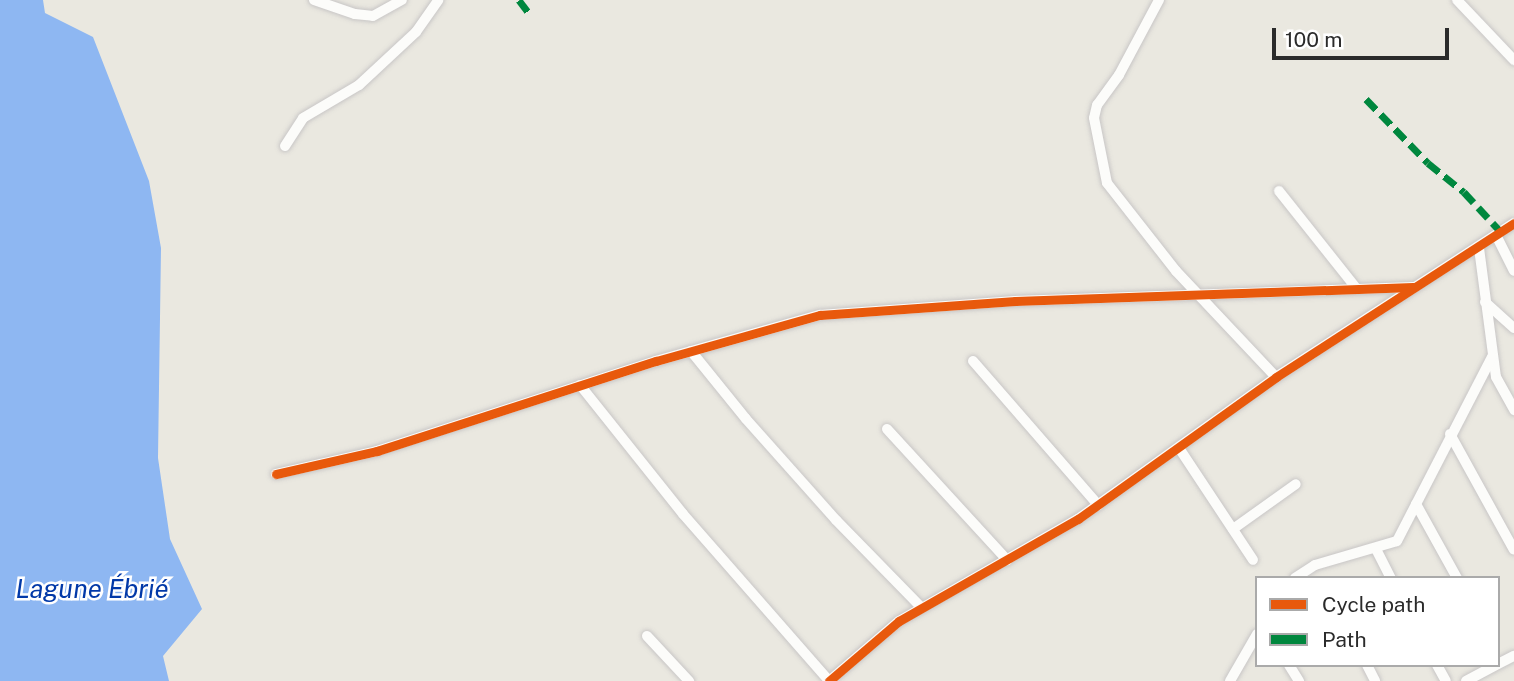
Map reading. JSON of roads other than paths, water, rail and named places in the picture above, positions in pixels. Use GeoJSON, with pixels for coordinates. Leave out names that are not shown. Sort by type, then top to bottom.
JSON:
{"type":"FeatureCollection","features":[{"type":"Feature","properties":{"kind":"street"},"geometry":{"type":"LineString","coordinates":[[314,0],[355,14],[373,16],[402,0]]}},
{"type":"Feature","properties":{"kind":"street"},"geometry":{"type":"LineString","coordinates":[[285,146],[303,118],[359,85],[416,32],[438,0]]}},
{"type":"Feature","properties":{"kind":"street"},"geometry":{"type":"LineString","coordinates":[[1159,0],[1119,75],[1097,105],[1094,118],[1107,183],[1176,271],[1276,377]]}},
{"type":"Feature","properties":{"kind":"street"},"geometry":{"type":"LineString","coordinates":[[1457,0],[1510,47],[1514,60]]}},
{"type":"Feature","properties":{"kind":"street"},"geometry":{"type":"LineString","coordinates":[[1279,191],[1357,289]]}},
{"type":"Feature","properties":{"kind":"street"},"geometry":{"type":"LineString","coordinates":[[580,385],[683,514],[835,679],[899,621],[1098,505],[1276,377],[1514,223]]}},
{"type":"Feature","properties":{"kind":"street"},"geometry":{"type":"LineString","coordinates":[[1496,235],[1514,271]]}},
{"type":"Feature","properties":{"kind":"street"},"geometry":{"type":"LineString","coordinates":[[1479,248],[1496,377],[1514,410]]}},
{"type":"Feature","properties":{"kind":"street"},"geometry":{"type":"LineString","coordinates":[[276,474],[377,451],[580,385],[820,315],[1015,301],[1413,287]]}},
{"type":"Feature","properties":{"kind":"street"},"geometry":{"type":"LineString","coordinates":[[1485,302],[1514,328]]}},
{"type":"Feature","properties":{"kind":"street"},"geometry":{"type":"LineString","coordinates":[[691,351],[746,419],[827,510],[922,608]]}},
{"type":"Feature","properties":{"kind":"street"},"geometry":{"type":"LineString","coordinates":[[1298,576],[1315,565],[1397,541],[1492,357]]}},
{"type":"Feature","properties":{"kind":"street"},"geometry":{"type":"LineString","coordinates":[[973,361],[1098,505]]}},
{"type":"Feature","properties":{"kind":"street"},"geometry":{"type":"LineString","coordinates":[[887,429],[1007,560]]}},
{"type":"Feature","properties":{"kind":"street"},"geometry":{"type":"LineString","coordinates":[[1450,434],[1514,550]]}},
{"type":"Feature","properties":{"kind":"street"},"geometry":{"type":"LineString","coordinates":[[1179,448],[1253,560]]}},
{"type":"Feature","properties":{"kind":"street"},"geometry":{"type":"LineString","coordinates":[[1233,529],[1296,484]]}},
{"type":"Feature","properties":{"kind":"street"},"geometry":{"type":"LineString","coordinates":[[1416,504],[1456,576]]}},
{"type":"Feature","properties":{"kind":"street"},"geometry":{"type":"LineString","coordinates":[[1376,549],[1390,576]]}},
{"type":"Feature","properties":{"kind":"street"},"geometry":{"type":"LineString","coordinates":[[1315,565],[1320,576]]}},
{"type":"Feature","properties":{"kind":"street"},"geometry":{"type":"LineString","coordinates":[[647,636],[689,681]]}},
{"type":"Feature","properties":{"kind":"street"},"geometry":{"type":"LineString","coordinates":[[1232,680],[1255,638]]}},
{"type":"Feature","properties":{"kind":"street"},"geometry":{"type":"LineString","coordinates":[[1466,681],[1489,667]]}},
{"type":"Feature","properties":{"kind":"water","name":"Lagune Ébrié"},"geometry":{"type":"Polygon","coordinates":[[[0,0],[43,0],[45,13],[93,37],[149,181],[161,248],[158,458],[170,539],[202,609],[163,656],[169,681],[0,681],[0,0]]]}}]}
